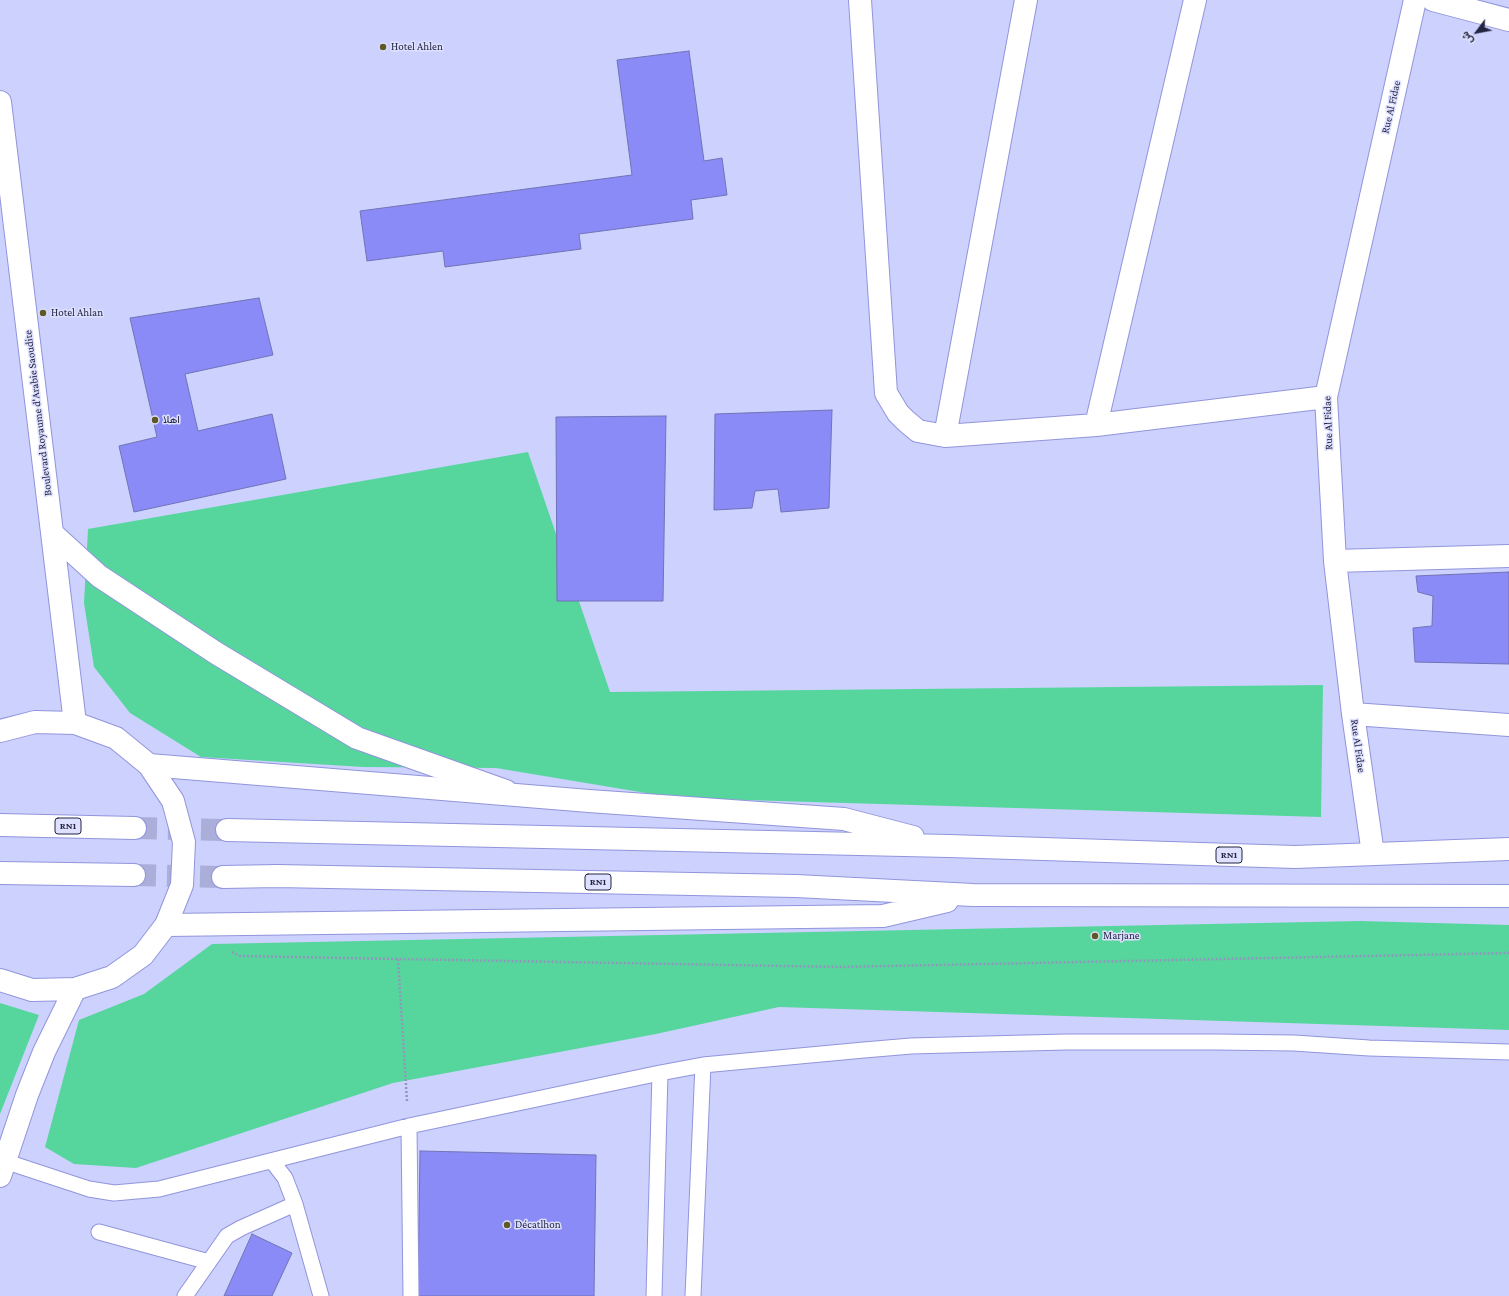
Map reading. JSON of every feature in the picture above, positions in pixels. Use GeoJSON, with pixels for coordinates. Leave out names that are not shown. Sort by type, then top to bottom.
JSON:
{"type":"FeatureCollection","features":[{"type":"Feature","properties":{"kind":"main road"},"geometry":{"type":"LineString","coordinates":[[860,0],[886,393],[898,413],[918,431],[945,436],[1096,425],[1326,397]]}},
{"type":"Feature","properties":{"kind":"main road"},"geometry":{"type":"LineString","coordinates":[[945,436],[1026,0]]}},
{"type":"Feature","properties":{"kind":"main road"},"geometry":{"type":"LineString","coordinates":[[1096,425],[1195,0]]}},
{"type":"Feature","properties":{"kind":"main road","name":"Rue Al Fidae"},"geometry":{"type":"LineString","coordinates":[[1373,854],[1353,714],[1335,561],[1326,397],[1415,0]]}},
{"type":"Feature","properties":{"kind":"main road"},"geometry":{"type":"LineString","coordinates":[[1433,0],[1509,20]]}},
{"type":"Feature","properties":{"kind":"main road","name":"Boulevard Royaume d'Arabie Saoudite"},"geometry":{"type":"LineString","coordinates":[[0,102],[75,724]]}},
{"type":"Feature","properties":{"kind":"main road"},"geometry":{"type":"LineString","coordinates":[[52,534],[99,576],[216,653],[357,738],[516,794]]}},
{"type":"Feature","properties":{"kind":"main road"},"geometry":{"type":"LineString","coordinates":[[1335,561],[1509,556]]}},
{"type":"Feature","properties":{"kind":"main road"},"geometry":{"type":"LineString","coordinates":[[1353,714],[1509,725]]}},
{"type":"Feature","properties":{"kind":"main road"},"geometry":{"type":"LineString","coordinates":[[0,731],[35,722],[75,724],[116,738],[150,765],[173,801],[184,842],[182,885],[166,924],[143,955],[112,977],[75,989],[32,990],[0,980]]}},
{"type":"Feature","properties":{"kind":"main road"},"geometry":{"type":"LineString","coordinates":[[150,765],[844,819],[949,846]]}},
{"type":"Feature","properties":{"kind":"main road","name":"RN1"},"geometry":{"type":"LineString","coordinates":[[0,825],[135,828]]}},
{"type":"Feature","properties":{"kind":"main road","name":"RN1"},"geometry":{"type":"LineString","coordinates":[[227,830],[949,846],[1295,857],[1509,849]]}},
{"type":"Feature","properties":{"kind":"main road"},"geometry":{"type":"LineString","coordinates":[[0,873],[134,875]]}},
{"type":"Feature","properties":{"kind":"main road","name":"RN1"},"geometry":{"type":"LineString","coordinates":[[223,877],[285,876],[788,886],[973,895],[1509,896]]}},
{"type":"Feature","properties":{"kind":"main road"},"geometry":{"type":"LineString","coordinates":[[166,924],[883,916],[973,895]]}},
{"type":"Feature","properties":{"kind":"main road"},"geometry":{"type":"LineString","coordinates":[[2,1169],[27,1095],[44,1052],[75,989]]}},
{"type":"Feature","properties":{"kind":"lane"},"geometry":{"type":"LineString","coordinates":[[2,1169],[89,1189],[114,1193],[159,1188],[409,1126],[660,1073],[703,1065],[911,1046],[1067,1042],[1294,1043],[1368,1048],[1509,1052]]}},
{"type":"Feature","properties":{"kind":"lane"},"geometry":{"type":"LineString","coordinates":[[693,1296],[703,1065]]}},
{"type":"Feature","properties":{"kind":"lane"},"geometry":{"type":"LineString","coordinates":[[654,1296],[660,1073]]}},
{"type":"Feature","properties":{"kind":"lane"},"geometry":{"type":"LineString","coordinates":[[409,1126],[411,1296]]}},
{"type":"Feature","properties":{"kind":"lane"},"geometry":{"type":"LineString","coordinates":[[272,1161],[285,1178],[295,1204],[321,1296]]}},
{"type":"Feature","properties":{"kind":"lane"},"geometry":{"type":"LineString","coordinates":[[185,1296],[227,1236],[241,1228],[295,1204]]}},
{"type":"Feature","properties":{"kind":"lane"},"geometry":{"type":"LineString","coordinates":[[98,1232],[209,1262]]}},
{"type":"Feature","properties":{"kind":"path"},"geometry":{"type":"LineString","coordinates":[[217,924],[225,946],[234,954],[240,956],[841,967],[1509,953]]}},
{"type":"Feature","properties":{"kind":"path"},"geometry":{"type":"LineString","coordinates":[[398,959],[409,1126]]}},
{"type":"Feature","properties":{"kind":"green space"},"geometry":{"type":"Polygon","coordinates":[[[528,452],[610,692],[1323,685],[1321,817],[676,798],[496,768],[363,767],[201,757],[130,713],[94,667],[84,603],[88,529],[528,452]]]}},
{"type":"Feature","properties":{"kind":"green space"},"geometry":{"type":"Polygon","coordinates":[[[1360,921],[1509,925],[1509,1030],[779,1007],[656,1034],[393,1083],[136,1168],[74,1164],[45,1147],[79,1020],[144,994],[212,944],[1360,921]]]}},
{"type":"Feature","properties":{"kind":"green space"},"geometry":{"type":"Polygon","coordinates":[[[0,1003],[39,1015],[0,1114],[0,1003]]]}},
{"type":"Feature","properties":{"kind":"building"},"geometry":{"type":"Polygon","coordinates":[[[689,51],[704,161],[722,158],[727,195],[691,200],[693,219],[579,234],[581,249],[445,267],[443,251],[367,261],[360,211],[632,175],[617,60],[689,51]]]}},
{"type":"Feature","properties":{"kind":"building"},"geometry":{"type":"Polygon","coordinates":[[[259,298],[273,355],[185,374],[198,431],[272,414],[286,479],[134,512],[119,446],[157,437],[130,318],[259,298]]]}},
{"type":"Feature","properties":{"kind":"building"},"geometry":{"type":"Polygon","coordinates":[[[832,410],[829,508],[781,512],[778,489],[755,491],[752,508],[714,510],[715,414],[832,410]]]}},
{"type":"Feature","properties":{"kind":"building"},"geometry":{"type":"Polygon","coordinates":[[[666,416],[663,601],[557,601],[556,417],[666,416]]]}},
{"type":"Feature","properties":{"kind":"building"},"geometry":{"type":"Polygon","coordinates":[[[1509,572],[1509,664],[1415,662],[1413,628],[1432,626],[1433,596],[1418,592],[1416,576],[1509,572]]]}},
{"type":"Feature","properties":{"kind":"building","name":"Décatlhon"},"geometry":{"type":"Polygon","coordinates":[[[420,1151],[596,1155],[594,1296],[418,1296],[420,1151]]]}},
{"type":"Feature","properties":{"kind":"building"},"geometry":{"type":"Polygon","coordinates":[[[252,1234],[292,1253],[272,1296],[224,1296],[252,1234]]]}},
{"type":"Feature","properties":{"kind":"tunnel"},"geometry":{"type":"LineString","coordinates":[[135,828],[227,830]]}},
{"type":"Feature","properties":{"kind":"tunnel"},"geometry":{"type":"LineString","coordinates":[[134,875],[223,877]]}},
{"type":"Feature","properties":{"kind":"place","name":"Hotel Ahlen"},"geometry":{"type":"Point","coordinates":[383,47]}},
{"type":"Feature","properties":{"kind":"place","name":"Hotel Ahlan"},"geometry":{"type":"Point","coordinates":[43,313]}},
{"type":"Feature","properties":{"kind":"place","name":"اهلا"},"geometry":{"type":"Point","coordinates":[155,420]}},
{"type":"Feature","properties":{"kind":"place","name":"Marjane"},"geometry":{"type":"Point","coordinates":[1095,936]}},
{"type":"Feature","properties":{"kind":"place","name":"Décatlhon"},"geometry":{"type":"Point","coordinates":[507,1225]}}]}
